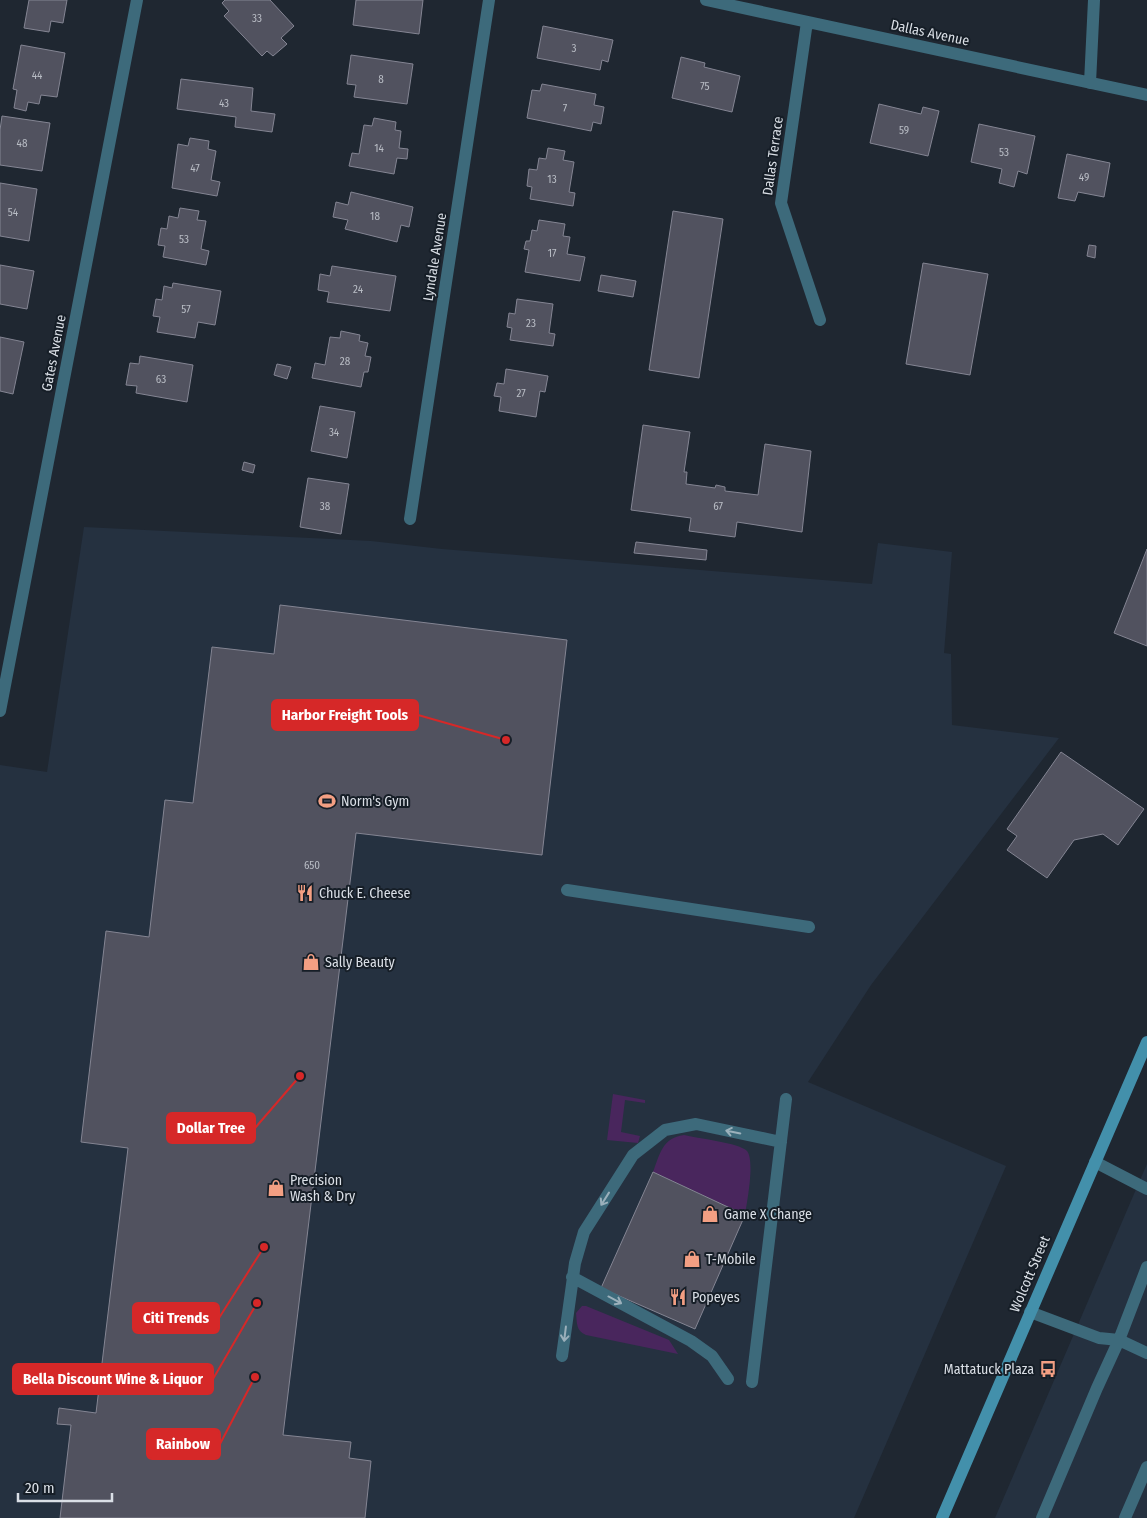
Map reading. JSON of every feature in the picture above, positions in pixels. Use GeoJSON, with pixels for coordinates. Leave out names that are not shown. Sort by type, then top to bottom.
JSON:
{"type":"FeatureCollection","features":[{"type":"Feature","properties":{"kind":"main road","name":"Wolcott Street"},"geometry":{"type":"LineString","coordinates":[[942,1518],[1147,1042]]}},
{"type":"Feature","properties":{"kind":"street","name":"Gates Avenue"},"geometry":{"type":"LineString","coordinates":[[0,711],[137,0]]}},
{"type":"Feature","properties":{"kind":"street","name":"Lyndale Avenue"},"geometry":{"type":"LineString","coordinates":[[410,519],[489,0]]}},
{"type":"Feature","properties":{"kind":"street","name":"Dallas Avenue"},"geometry":{"type":"LineString","coordinates":[[706,0],[1147,94]]}},
{"type":"Feature","properties":{"kind":"street"},"geometry":{"type":"LineString","coordinates":[[1090,83],[1094,0]]}},
{"type":"Feature","properties":{"kind":"street","name":"Dallas Terrace"},"geometry":{"type":"LineString","coordinates":[[807,22],[781,203],[820,320]]}},
{"type":"Feature","properties":{"kind":"street"},"geometry":{"type":"LineString","coordinates":[[567,890],[809,928]]}},
{"type":"Feature","properties":{"kind":"street"},"geometry":{"type":"LineString","coordinates":[[752,1382],[786,1099]]}},
{"type":"Feature","properties":{"kind":"street"},"geometry":{"type":"LineString","coordinates":[[562,1356],[572,1277],[584,1232],[633,1155],[665,1130],[696,1124],[781,1142]]}},
{"type":"Feature","properties":{"kind":"street"},"geometry":{"type":"LineString","coordinates":[[1095,1162],[1147,1189]]}},
{"type":"Feature","properties":{"kind":"street"},"geometry":{"type":"LineString","coordinates":[[1042,1518],[1096,1388],[1119,1340],[1147,1267]]}},
{"type":"Feature","properties":{"kind":"street"},"geometry":{"type":"LineString","coordinates":[[572,1277],[691,1340],[712,1356],[728,1379]]}},
{"type":"Feature","properties":{"kind":"street"},"geometry":{"type":"LineString","coordinates":[[1030,1312],[1099,1338],[1119,1340],[1147,1353]]}},
{"type":"Feature","properties":{"kind":"street"},"geometry":{"type":"LineString","coordinates":[[1125,1518],[1147,1467]]}},
{"type":"Feature","properties":{"kind":"shaded area","name":"Mattatuck Plaza"},"geometry":{"type":"Polygon","coordinates":[[[84,527],[371,541],[442,549],[872,584],[878,543],[952,552],[944,653],[951,654],[952,725],[1059,738],[871,985],[808,1082],[1006,1166],[854,1518],[0,1518],[0,765],[47,772],[84,527]]]}},
{"type":"Feature","properties":{"kind":"shaded area"},"geometry":{"type":"Polygon","coordinates":[[[613,1094],[645,1100],[645,1103],[625,1100],[621,1132],[640,1136],[638,1143],[607,1140],[613,1094]]]}},
{"type":"Feature","properties":{"kind":"shaded area"},"geometry":{"type":"Polygon","coordinates":[[[684,1135],[727,1143],[747,1151],[750,1172],[745,1215],[653,1172],[666,1143],[684,1135]]]}},
{"type":"Feature","properties":{"kind":"shaded area"},"geometry":{"type":"Polygon","coordinates":[[[1147,1164],[1147,1518],[995,1518],[1140,1180],[1147,1164]]]}},
{"type":"Feature","properties":{"kind":"shaded area"},"geometry":{"type":"Polygon","coordinates":[[[582,1306],[669,1340],[678,1354],[586,1335],[580,1331],[577,1323],[576,1313],[582,1306]]]}},
{"type":"Feature","properties":{"kind":"building"},"geometry":{"type":"Polygon","coordinates":[[[29,0],[67,0],[63,23],[51,21],[49,32],[24,28],[29,0]]]}},
{"type":"Feature","properties":{"kind":"building"},"geometry":{"type":"Polygon","coordinates":[[[225,0],[270,0],[294,26],[281,38],[287,44],[273,56],[267,51],[262,56],[224,16],[229,11],[222,3],[225,0]]]}},
{"type":"Feature","properties":{"kind":"building"},"geometry":{"type":"Polygon","coordinates":[[[356,0],[423,0],[419,34],[353,25],[356,0]]]}},
{"type":"Feature","properties":{"kind":"building"},"geometry":{"type":"Polygon","coordinates":[[[543,26],[613,40],[608,62],[602,60],[600,70],[537,58],[543,26]]]}},
{"type":"Feature","properties":{"kind":"building"},"geometry":{"type":"Polygon","coordinates":[[[21,45],[65,53],[57,97],[41,95],[39,104],[28,102],[26,111],[14,108],[17,90],[13,89],[21,45]]]}},
{"type":"Feature","properties":{"kind":"building"},"geometry":{"type":"Polygon","coordinates":[[[351,55],[413,64],[407,104],[354,97],[356,85],[347,84],[351,55]]]}},
{"type":"Feature","properties":{"kind":"building"},"geometry":{"type":"Polygon","coordinates":[[[681,57],[705,63],[704,67],[740,76],[732,112],[672,98],[681,57]]]}},
{"type":"Feature","properties":{"kind":"building"},"geometry":{"type":"Polygon","coordinates":[[[181,79],[253,88],[251,111],[275,114],[272,132],[235,127],[236,117],[177,109],[181,79]]]}},
{"type":"Feature","properties":{"kind":"building"},"geometry":{"type":"Polygon","coordinates":[[[542,84],[596,94],[594,105],[604,107],[601,124],[593,122],[591,131],[527,118],[532,90],[540,91],[542,84]]]}},
{"type":"Feature","properties":{"kind":"building"},"geometry":{"type":"Polygon","coordinates":[[[879,104],[921,114],[923,107],[939,111],[928,156],[870,143],[879,104]]]}},
{"type":"Feature","properties":{"kind":"building"},"geometry":{"type":"Polygon","coordinates":[[[2,116],[50,123],[42,171],[0,165],[2,116]]]}},
{"type":"Feature","properties":{"kind":"building"},"geometry":{"type":"Polygon","coordinates":[[[374,118],[396,122],[395,130],[401,131],[399,148],[408,149],[407,159],[397,158],[394,174],[349,166],[352,153],[359,154],[364,125],[372,126],[374,118]]]}},
{"type":"Feature","properties":{"kind":"building"},"geometry":{"type":"Polygon","coordinates":[[[979,124],[1035,136],[1027,174],[1018,171],[1014,187],[999,183],[1002,169],[971,162],[979,124]]]}},
{"type":"Feature","properties":{"kind":"building"},"geometry":{"type":"Polygon","coordinates":[[[190,138],[209,141],[208,149],[216,151],[211,180],[220,182],[217,196],[172,188],[178,144],[188,146],[190,138]]]}},
{"type":"Feature","properties":{"kind":"building"},"geometry":{"type":"Polygon","coordinates":[[[548,148],[565,151],[563,160],[574,162],[569,192],[575,193],[573,206],[530,199],[532,187],[527,186],[529,169],[537,170],[539,158],[546,159],[548,148]]]}},
{"type":"Feature","properties":{"kind":"building"},"geometry":{"type":"Polygon","coordinates":[[[1067,154],[1110,163],[1104,197],[1078,192],[1075,201],[1058,198],[1067,154]]]}},
{"type":"Feature","properties":{"kind":"building"},"geometry":{"type":"Polygon","coordinates":[[[0,183],[37,189],[29,241],[0,236],[0,183]]]}},
{"type":"Feature","properties":{"kind":"building"},"geometry":{"type":"Polygon","coordinates":[[[351,192],[413,207],[409,227],[401,225],[397,242],[345,229],[348,220],[333,217],[336,202],[348,205],[351,192]]]}},
{"type":"Feature","properties":{"kind":"building"},"geometry":{"type":"Polygon","coordinates":[[[180,208],[199,211],[197,220],[206,221],[201,249],[209,251],[206,265],[163,257],[165,246],[158,245],[161,228],[167,229],[169,216],[178,218],[180,208]]]}},
{"type":"Feature","properties":{"kind":"building"},"geometry":{"type":"Polygon","coordinates":[[[673,211],[723,219],[699,378],[649,370],[673,211]]]}},
{"type":"Feature","properties":{"kind":"building"},"geometry":{"type":"Polygon","coordinates":[[[539,220],[565,224],[563,236],[570,237],[567,254],[585,257],[580,281],[525,272],[529,250],[524,249],[526,241],[530,241],[532,230],[537,231],[539,220]]]}},
{"type":"Feature","properties":{"kind":"building"},"geometry":{"type":"Polygon","coordinates":[[[1089,245],[1096,246],[1095,258],[1087,256],[1089,245]]]}},
{"type":"Feature","properties":{"kind":"building"},"geometry":{"type":"Polygon","coordinates":[[[923,263],[988,274],[970,375],[906,364],[923,263]]]}},
{"type":"Feature","properties":{"kind":"building"},"geometry":{"type":"Polygon","coordinates":[[[0,265],[34,271],[27,309],[0,304],[0,265]]]}},
{"type":"Feature","properties":{"kind":"building"},"geometry":{"type":"Polygon","coordinates":[[[332,266],[396,276],[390,311],[327,302],[329,292],[318,290],[320,274],[330,276],[332,266]]]}},
{"type":"Feature","properties":{"kind":"building"},"geometry":{"type":"Polygon","coordinates":[[[601,275],[636,281],[633,297],[598,291],[601,275]]]}},
{"type":"Feature","properties":{"kind":"building"},"geometry":{"type":"Polygon","coordinates":[[[173,283],[221,291],[215,325],[198,322],[195,338],[157,332],[160,317],[153,316],[156,299],[162,300],[164,286],[172,288],[173,283]]]}},
{"type":"Feature","properties":{"kind":"building"},"geometry":{"type":"Polygon","coordinates":[[[517,299],[553,304],[549,333],[555,334],[553,346],[510,340],[512,328],[507,327],[509,313],[515,314],[517,299]]]}},
{"type":"Feature","properties":{"kind":"building"},"geometry":{"type":"Polygon","coordinates":[[[341,331],[360,335],[359,341],[368,343],[365,356],[371,357],[368,372],[364,372],[361,387],[312,378],[315,363],[325,365],[330,337],[340,338],[341,331]]]}},
{"type":"Feature","properties":{"kind":"building"},"geometry":{"type":"Polygon","coordinates":[[[0,337],[24,342],[13,394],[0,391],[0,337]]]}},
{"type":"Feature","properties":{"kind":"building"},"geometry":{"type":"Polygon","coordinates":[[[140,356],[193,365],[187,402],[136,393],[137,386],[126,385],[130,363],[139,364],[140,356]]]}},
{"type":"Feature","properties":{"kind":"building"},"geometry":{"type":"Polygon","coordinates":[[[277,364],[291,367],[287,379],[274,375],[277,364]]]}},
{"type":"Feature","properties":{"kind":"building"},"geometry":{"type":"Polygon","coordinates":[[[506,369],[548,376],[545,392],[540,391],[536,417],[499,411],[501,397],[494,396],[497,383],[504,384],[506,369]]]}},
{"type":"Feature","properties":{"kind":"building"},"geometry":{"type":"Polygon","coordinates":[[[320,406],[355,412],[347,458],[311,451],[320,406]]]}},
{"type":"Feature","properties":{"kind":"building"},"geometry":{"type":"Polygon","coordinates":[[[643,425],[690,432],[684,472],[687,472],[686,484],[715,488],[716,485],[725,487],[725,491],[758,495],[765,444],[811,451],[802,532],[737,522],[735,537],[689,531],[691,518],[631,510],[643,425]]]}},
{"type":"Feature","properties":{"kind":"building"},"geometry":{"type":"Polygon","coordinates":[[[244,462],[255,465],[253,473],[242,470],[244,462]]]}},
{"type":"Feature","properties":{"kind":"building"},"geometry":{"type":"Polygon","coordinates":[[[308,478],[349,484],[341,534],[300,527],[308,478]]]}},
{"type":"Feature","properties":{"kind":"building"},"geometry":{"type":"Polygon","coordinates":[[[636,542],[707,550],[706,560],[634,553],[636,542]]]}},
{"type":"Feature","properties":{"kind":"building"},"geometry":{"type":"Polygon","coordinates":[[[1147,549],[1147,646],[1114,633],[1147,549]]]}},
{"type":"Feature","properties":{"kind":"building"},"geometry":{"type":"Polygon","coordinates":[[[280,605],[567,640],[542,855],[356,833],[283,1435],[351,1442],[349,1458],[371,1461],[365,1518],[60,1518],[71,1425],[57,1424],[59,1408],[96,1413],[128,1148],[81,1142],[106,931],[149,937],[165,800],[193,803],[212,647],[274,654],[280,605]]]}},
{"type":"Feature","properties":{"kind":"building"},"geometry":{"type":"Polygon","coordinates":[[[1061,752],[1144,809],[1118,845],[1103,834],[1074,840],[1047,878],[1007,850],[1017,836],[1007,829],[1061,752]]]}},
{"type":"Feature","properties":{"kind":"building"},"geometry":{"type":"Polygon","coordinates":[[[653,1172],[745,1215],[695,1329],[601,1288],[653,1172]]]}},
{"type":"Feature","properties":{"kind":"place","name":"Harbor Freight Tools"},"geometry":{"type":"Point","coordinates":[506,740]}},
{"type":"Feature","properties":{"kind":"place","name":"Norm's Gym"},"geometry":{"type":"Point","coordinates":[327,801]}},
{"type":"Feature","properties":{"kind":"place","name":"Chuck E. Cheese"},"geometry":{"type":"Point","coordinates":[305,893]}},
{"type":"Feature","properties":{"kind":"place","name":"Sally Beauty"},"geometry":{"type":"Point","coordinates":[311,962]}},
{"type":"Feature","properties":{"kind":"place","name":"Dollar Tree"},"geometry":{"type":"Point","coordinates":[300,1076]}},
{"type":"Feature","properties":{"kind":"place","name":"Precision Wash & Dry"},"geometry":{"type":"Point","coordinates":[276,1188]}},
{"type":"Feature","properties":{"kind":"place","name":"Game X Change"},"geometry":{"type":"Point","coordinates":[710,1214]}},
{"type":"Feature","properties":{"kind":"place","name":"Citi Trends"},"geometry":{"type":"Point","coordinates":[264,1247]}},
{"type":"Feature","properties":{"kind":"place","name":"T-Mobile"},"geometry":{"type":"Point","coordinates":[692,1259]}},
{"type":"Feature","properties":{"kind":"place","name":"Popeyes"},"geometry":{"type":"Point","coordinates":[678,1297]}},
{"type":"Feature","properties":{"kind":"place","name":"Bella Discount Wine & Liquor"},"geometry":{"type":"Point","coordinates":[257,1303]}},
{"type":"Feature","properties":{"kind":"place","name":"Mattatuck Plaza"},"geometry":{"type":"Point","coordinates":[1048,1369]}},
{"type":"Feature","properties":{"kind":"place","name":"Rainbow"},"geometry":{"type":"Point","coordinates":[255,1377]}}]}
